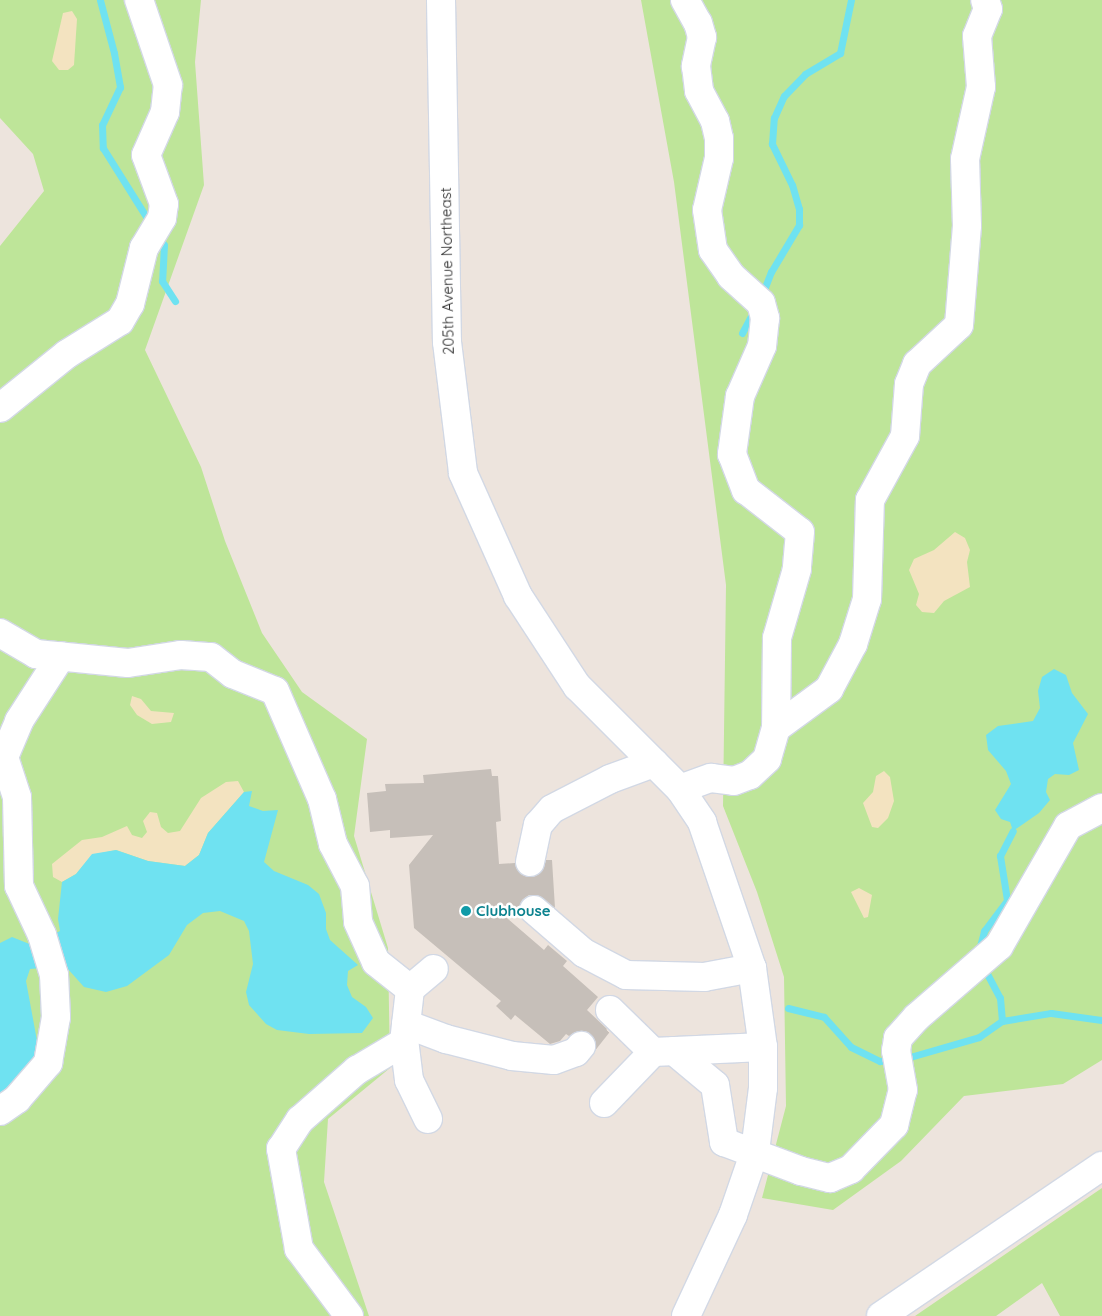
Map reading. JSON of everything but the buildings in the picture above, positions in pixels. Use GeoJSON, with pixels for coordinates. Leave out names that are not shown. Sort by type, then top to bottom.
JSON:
{"type":"FeatureCollection","features":[{"type":"Feature","properties":{"kind":"street"},"geometry":{"type":"LineString","coordinates":[[0,408],[67,354],[120,321],[130,304],[144,248],[156,227],[164,204],[146,155],[165,112],[168,85],[139,0]]}},
{"type":"Feature","properties":{"kind":"street","name":"205th Avenue Northeast"},"geometry":{"type":"LineString","coordinates":[[441,0],[447,342],[463,474],[518,596],[577,686],[680,789],[702,822],[752,968],[763,1047],[763,1088],[755,1151],[733,1216],[686,1316]]}},
{"type":"Feature","properties":{"kind":"street"},"geometry":{"type":"LineString","coordinates":[[680,789],[711,778],[734,781],[750,775],[767,759],[776,728],[777,638],[797,569],[800,532],[746,490],[732,454],[740,396],[762,346],[764,318],[757,298],[731,276],[713,250],[707,210],[719,158],[719,139],[715,121],[699,91],[696,66],[702,37],[698,23],[685,0]]}},
{"type":"Feature","properties":{"kind":"street"},"geometry":{"type":"LineString","coordinates":[[776,728],[829,689],[853,644],[867,599],[870,500],[905,436],[909,384],[917,364],[959,325],[967,226],[965,159],[981,87],[977,36],[988,9],[985,0]]}},
{"type":"Feature","properties":{"kind":"street"},"geometry":{"type":"LineString","coordinates":[[0,634],[36,654],[128,663],[181,655],[211,657],[233,674],[274,690],[322,799],[333,844],[355,886],[358,922],[376,962],[410,989]]}},
{"type":"Feature","properties":{"kind":"street"},"geometry":{"type":"LineString","coordinates":[[0,1112],[17,1099],[48,1063],[56,1017],[54,975],[42,935],[19,886],[16,797],[4,757],[19,721],[61,656]]}},
{"type":"Feature","properties":{"kind":"street"},"geometry":{"type":"LineString","coordinates":[[530,862],[538,825],[552,809],[610,779],[654,763]]}},
{"type":"Feature","properties":{"kind":"street"},"geometry":{"type":"LineString","coordinates":[[626,976],[605,1016],[715,1085],[724,1142],[755,1151],[801,1171],[830,1178],[850,1169],[894,1125],[903,1090],[897,1060],[898,1038],[917,1017],[999,946],[1025,905],[1068,826],[1102,808]]}},
{"type":"Feature","properties":{"kind":"street"},"geometry":{"type":"LineString","coordinates":[[534,910],[584,953],[626,976],[704,977],[752,968]]}},
{"type":"Feature","properties":{"kind":"street"},"geometry":{"type":"LineString","coordinates":[[428,1120],[409,1080],[405,1033],[410,989],[434,969]]}},
{"type":"Feature","properties":{"kind":"street"},"geometry":{"type":"LineString","coordinates":[[349,1316],[299,1249],[281,1149],[300,1120],[357,1070],[405,1033],[446,1039],[512,1056],[554,1060],[576,1052],[580,1046]]}},
{"type":"Feature","properties":{"kind":"street"},"geometry":{"type":"LineString","coordinates":[[604,1103],[664,1052],[763,1047]]}},
{"type":"Feature","properties":{"kind":"street"},"geometry":{"type":"LineString","coordinates":[[882,1316],[1102,1166]]}},
{"type":"Feature","properties":{"kind":"green space"},"geometry":{"type":"Polygon","coordinates":[[[0,0],[201,0],[195,62],[204,185],[145,350],[201,467],[225,541],[262,633],[302,692],[367,739],[354,836],[388,948],[390,1068],[328,1119],[324,1182],[369,1316],[0,1316],[0,246],[44,191],[33,154],[0,118],[0,0]]]}},
{"type":"Feature","properties":{"kind":"green space"},"geometry":{"type":"Polygon","coordinates":[[[641,0],[1102,0],[1102,1060],[1063,1084],[964,1096],[901,1161],[833,1210],[762,1198],[786,1106],[784,977],[757,892],[723,806],[726,585],[674,182],[641,0]]]}},
{"type":"Feature","properties":{"kind":"green space"},"geometry":{"type":"Polygon","coordinates":[[[1102,1188],[1102,1316],[1060,1316],[1042,1283],[996,1316],[915,1316],[1102,1188]]]}},
{"type":"Feature","properties":{"kind":"sand"},"geometry":{"type":"Polygon","coordinates":[[[72,11],[77,19],[74,65],[68,70],[59,70],[52,61],[63,13],[72,11]]]}},
{"type":"Feature","properties":{"kind":"sand"},"geometry":{"type":"Polygon","coordinates":[[[955,532],[965,538],[970,550],[967,562],[970,587],[944,601],[934,613],[922,612],[916,605],[919,594],[909,570],[914,559],[934,550],[955,532]]]}},
{"type":"Feature","properties":{"kind":"sand"},"geometry":{"type":"Polygon","coordinates":[[[132,696],[141,699],[151,711],[174,713],[171,722],[152,724],[137,715],[130,705],[132,696]]]}},
{"type":"Feature","properties":{"kind":"sand"},"geometry":{"type":"Polygon","coordinates":[[[884,771],[890,777],[894,801],[888,818],[878,828],[872,827],[863,803],[873,792],[876,776],[884,771]]]}},
{"type":"Feature","properties":{"kind":"sand"},"geometry":{"type":"Polygon","coordinates":[[[238,781],[244,792],[208,833],[199,855],[185,866],[148,861],[116,850],[92,855],[76,874],[62,882],[53,877],[52,864],[82,840],[102,837],[127,826],[132,835],[142,838],[147,832],[143,821],[150,812],[157,813],[161,827],[168,833],[180,831],[201,798],[226,782],[238,781]]]}},
{"type":"Feature","properties":{"kind":"sand"},"geometry":{"type":"Polygon","coordinates":[[[859,888],[872,895],[868,917],[864,918],[851,892],[859,888]]]}},
{"type":"Feature","properties":{"kind":"water"},"geometry":{"type":"Polygon","coordinates":[[[1054,669],[1066,675],[1072,693],[1088,714],[1073,743],[1079,770],[1069,775],[1055,774],[1048,779],[1046,792],[1050,800],[1039,813],[1013,831],[1010,822],[1001,819],[995,810],[1011,784],[1006,771],[988,750],[986,735],[998,726],[1033,721],[1040,708],[1038,691],[1042,677],[1054,669]]]}},
{"type":"Feature","properties":{"kind":"water"},"geometry":{"type":"Polygon","coordinates":[[[252,791],[249,806],[263,811],[278,810],[264,862],[274,871],[308,885],[319,894],[326,913],[326,929],[330,940],[358,965],[348,971],[347,985],[352,997],[366,1007],[373,1018],[362,1033],[309,1034],[277,1030],[266,1024],[249,1005],[246,992],[253,964],[249,931],[244,921],[220,911],[203,913],[187,925],[169,955],[127,986],[106,992],[84,987],[59,959],[41,968],[30,969],[26,981],[38,1046],[33,1063],[0,1101],[0,943],[12,937],[32,945],[60,931],[58,919],[62,882],[76,874],[92,854],[116,850],[148,861],[185,866],[199,855],[208,833],[244,792],[252,791]]]}},
{"type":"Feature","properties":{"kind":"waterway"},"geometry":{"type":"LineString","coordinates":[[100,0],[114,53],[120,87],[102,125],[103,148],[150,223]]}},
{"type":"Feature","properties":{"kind":"waterway"},"geometry":{"type":"LineString","coordinates":[[762,295],[771,272],[799,225],[799,209],[792,185],[772,144],[774,118],[784,96],[805,74],[840,53],[851,0]]}},
{"type":"Feature","properties":{"kind":"waterway"},"geometry":{"type":"LineString","coordinates":[[159,237],[164,245],[162,281],[175,301]]}},
{"type":"Feature","properties":{"kind":"waterway"},"geometry":{"type":"LineString","coordinates":[[742,333],[755,309]]}},
{"type":"Feature","properties":{"kind":"waterway"},"geometry":{"type":"LineString","coordinates":[[979,950],[984,931],[1007,900],[1000,856],[1013,831]]}},
{"type":"Feature","properties":{"kind":"waterway"},"geometry":{"type":"LineString","coordinates":[[984,968],[1000,998],[1002,1021]]}},
{"type":"Feature","properties":{"kind":"waterway"},"geometry":{"type":"LineString","coordinates":[[788,1008],[824,1017],[851,1047],[880,1061],[892,1060]]}},
{"type":"Feature","properties":{"kind":"waterway"},"geometry":{"type":"LineString","coordinates":[[903,1059],[979,1037],[1002,1021],[1051,1013],[1102,1020]]}},
{"type":"Feature","properties":{"kind":"tunnel"},"geometry":{"type":"LineString","coordinates":[[530,862],[534,910]]}},
{"type":"Feature","properties":{"kind":"tunnel"},"geometry":{"type":"LineString","coordinates":[[581,1046],[600,1022]]}},
{"type":"Feature","properties":{"kind":"place","name":"Clubhouse"},"geometry":{"type":"Point","coordinates":[466,911]}}]}
